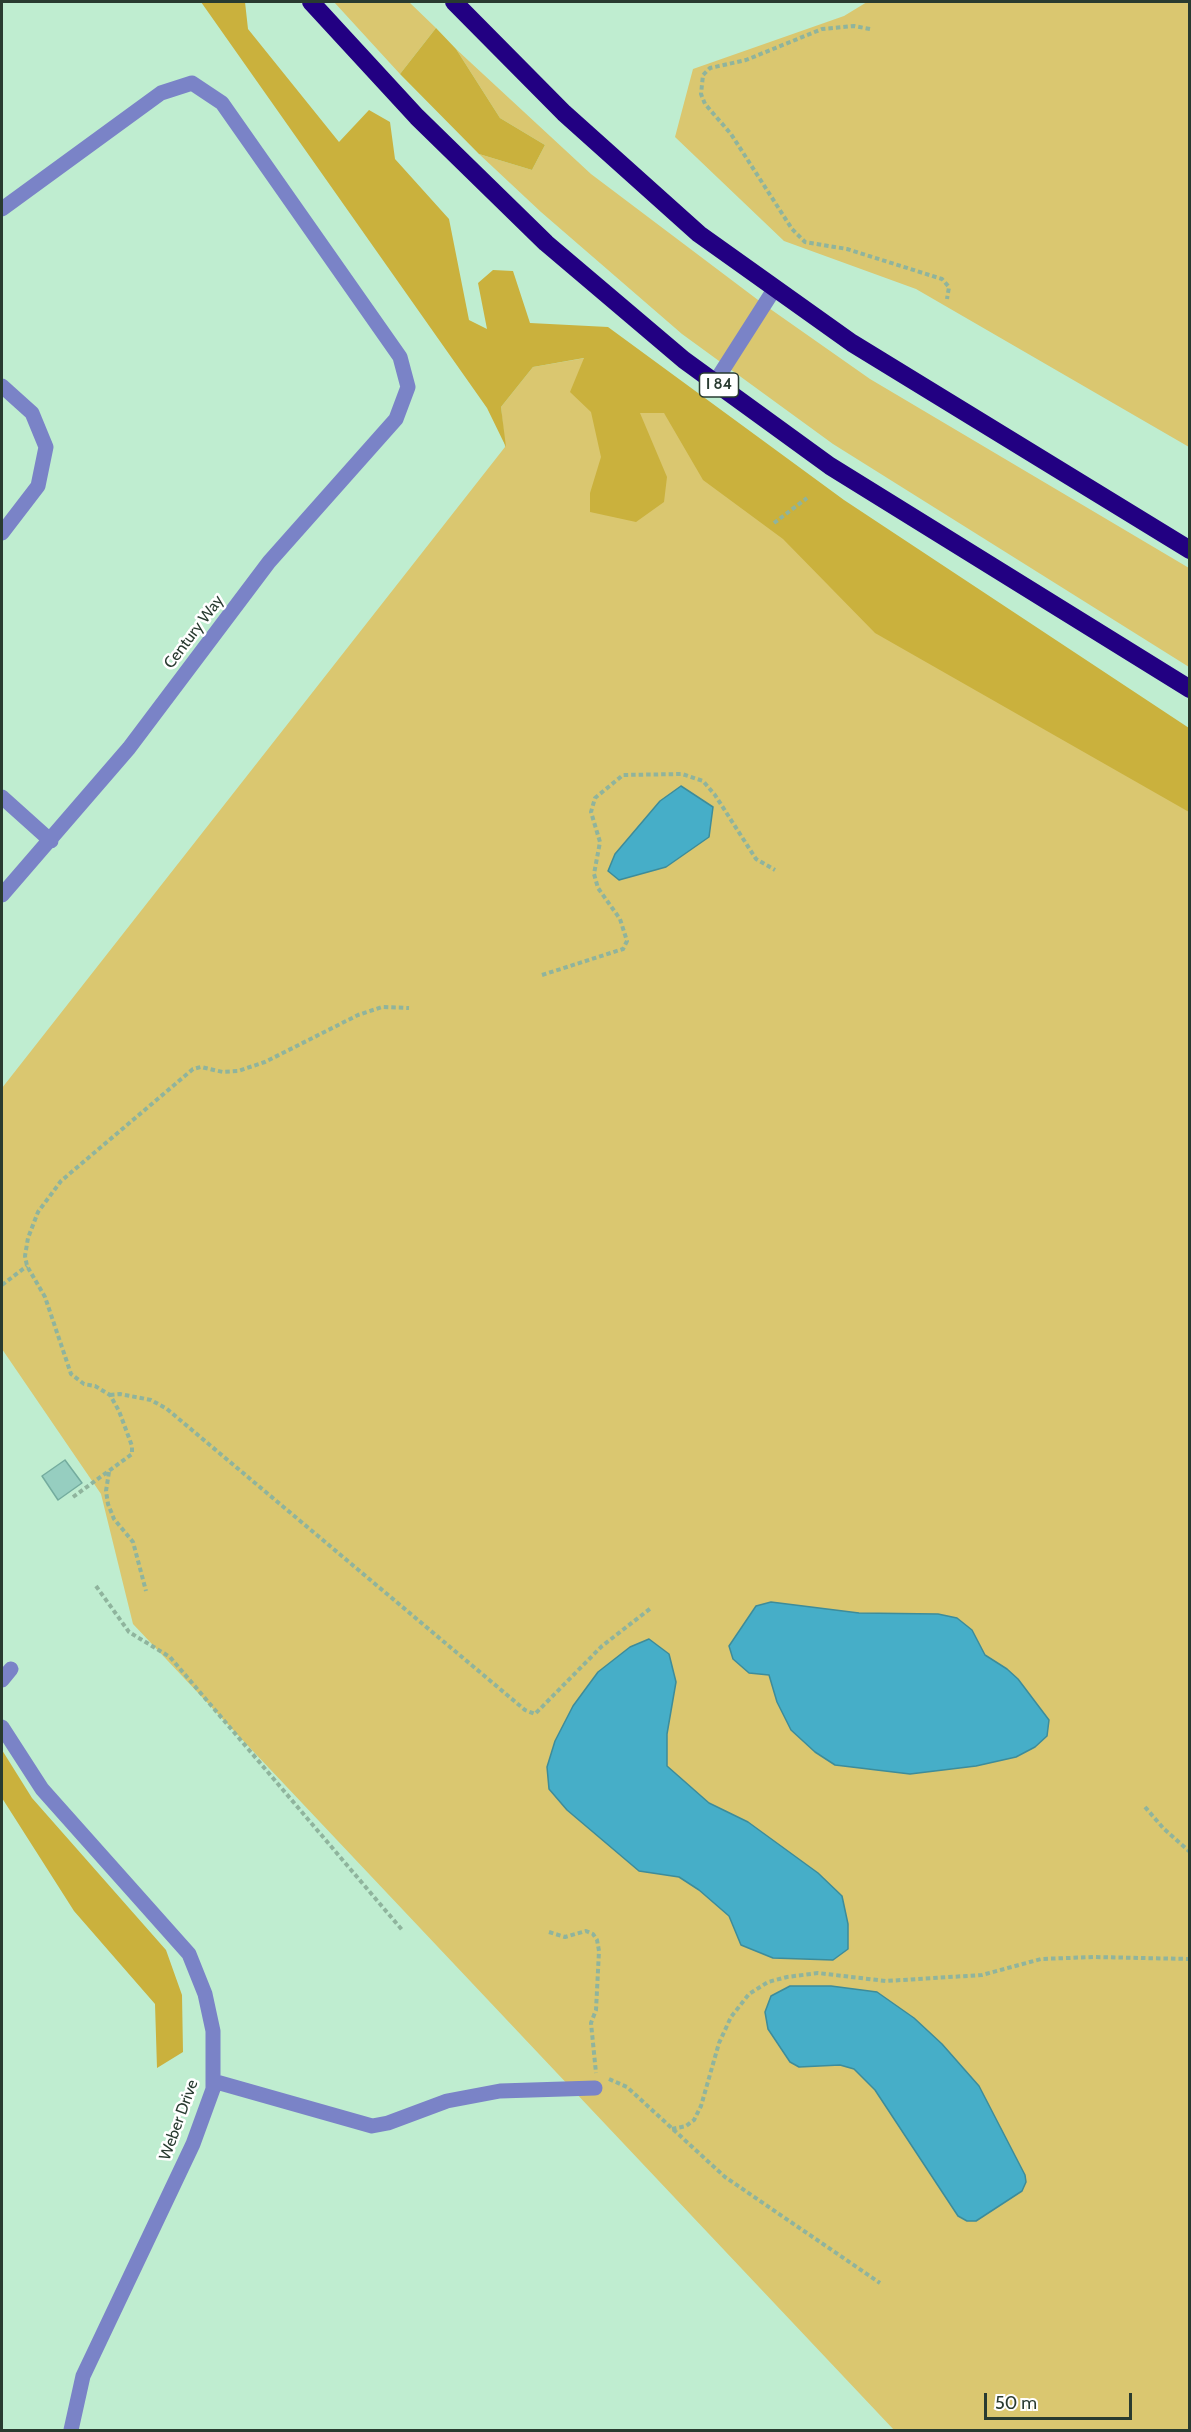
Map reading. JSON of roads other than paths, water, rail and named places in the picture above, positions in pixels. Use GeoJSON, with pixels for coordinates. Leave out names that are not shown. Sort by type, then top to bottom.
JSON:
{"type":"FeatureCollection","features":[{"type":"Feature","properties":{"kind":"highway","name":"I 84"},"geometry":{"type":"LineString","coordinates":[[311,2],[417,117],[546,243],[684,360],[830,466],[1190,689]]}},
{"type":"Feature","properties":{"kind":"highway"},"geometry":{"type":"LineString","coordinates":[[454,2],[564,113],[699,234],[852,343],[1190,550]]}},
{"type":"Feature","properties":{"kind":"street","name":"Century Way"},"geometry":{"type":"LineString","coordinates":[[2,209],[161,93],[192,82],[222,103],[400,357],[408,387],[396,420],[268,562],[129,748],[2,895]]}},
{"type":"Feature","properties":{"kind":"street"},"geometry":{"type":"LineString","coordinates":[[715,382],[775,288]]}},
{"type":"Feature","properties":{"kind":"street"},"geometry":{"type":"LineString","coordinates":[[2,386],[32,413],[46,447],[38,486],[2,534]]}},
{"type":"Feature","properties":{"kind":"street"},"geometry":{"type":"LineString","coordinates":[[2,797],[51,841]]}},
{"type":"Feature","properties":{"kind":"street","name":"Weber Drive"},"geometry":{"type":"LineString","coordinates":[[2,1726],[42,1789],[189,1954],[205,1994],[213,2031],[213,2089],[193,2144],[83,2376],[70,2430]]}},
{"type":"Feature","properties":{"kind":"street"},"geometry":{"type":"LineString","coordinates":[[213,2080],[372,2126],[388,2123],[447,2101],[500,2091],[595,2088]]}},
{"type":"Feature","properties":{"kind":"water"},"geometry":{"type":"Polygon","coordinates":[[[681,786],[713,807],[709,837],[666,867],[619,880],[608,871],[615,854],[660,801],[681,786]]]}},
{"type":"Feature","properties":{"kind":"water"},"geometry":{"type":"Polygon","coordinates":[[[771,1602],[859,1613],[938,1614],[957,1618],[972,1630],[985,1655],[1018,1679],[1049,1720],[1047,1736],[1035,1747],[1016,1757],[976,1766],[910,1774],[835,1765],[815,1752],[791,1730],[777,1702],[769,1675],[749,1673],[733,1659],[729,1646],[756,1606],[771,1602]]]}},
{"type":"Feature","properties":{"kind":"water"},"geometry":{"type":"Polygon","coordinates":[[[649,1639],[669,1654],[676,1682],[667,1734],[667,1766],[709,1803],[748,1822],[818,1873],[842,1896],[848,1924],[848,1949],[833,1960],[773,1958],[741,1945],[729,1916],[699,1890],[679,1877],[639,1871],[567,1810],[549,1789],[547,1767],[555,1741],[573,1706],[598,1672],[630,1647],[649,1639]]]}},
{"type":"Feature","properties":{"kind":"water"},"geometry":{"type":"Polygon","coordinates":[[[790,1986],[831,1986],[877,1992],[914,2018],[942,2044],[979,2086],[1025,2175],[1026,2182],[1022,2191],[976,2221],[967,2221],[958,2216],[875,2090],[854,2069],[840,2065],[799,2067],[790,2062],[768,2029],[765,2012],[771,1996],[790,1986]]]}}]}
